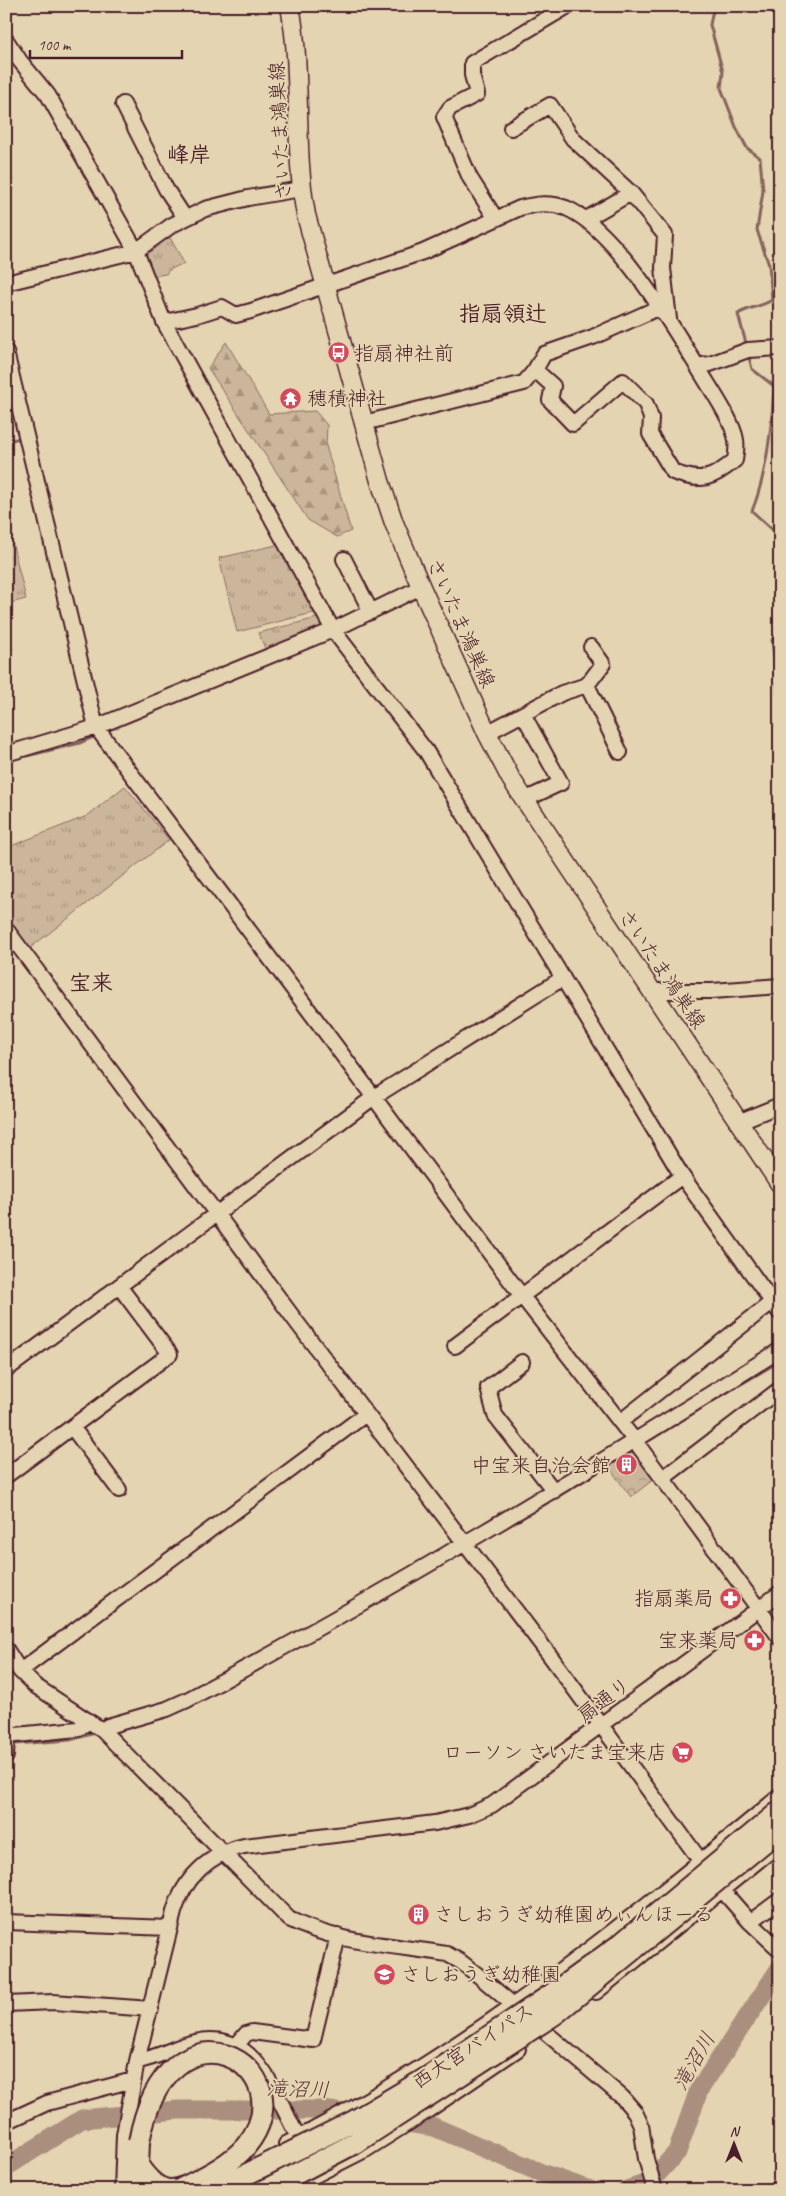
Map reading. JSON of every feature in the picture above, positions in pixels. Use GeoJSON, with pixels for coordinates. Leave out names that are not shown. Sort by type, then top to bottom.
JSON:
{"type":"FeatureCollection","features":[{"type":"Feature","properties":{"kind":"highway","name":"西大宮バイパス"},"geometry":{"type":"LineString","coordinates":[[215,2190],[352,2122],[428,2077],[549,1996],[622,1943],[780,1811]]}},
{"type":"Feature","properties":{"kind":"highway","name":"西大宮バイパス"},"geometry":{"type":"LineString","coordinates":[[265,2190],[357,2142],[555,2014],[780,1829]]}},
{"type":"Feature","properties":{"kind":"highway"},"geometry":{"type":"LineString","coordinates":[[137,2190],[134,2146],[158,2085],[180,2063],[194,2055],[217,2053],[236,2059],[251,2073],[259,2086],[262,2102],[259,2123],[246,2146],[235,2157],[179,2190]]}},
{"type":"Feature","properties":{"kind":"main road","name":"さいたま鴻巣線"},"geometry":{"type":"LineString","coordinates":[[290,6],[297,56],[301,189],[308,222],[389,510],[421,587],[487,733],[524,800],[780,1184]]}},
{"type":"Feature","properties":{"kind":"street"},"geometry":{"type":"LineString","coordinates":[[496,219],[470,178],[444,116],[450,108],[477,94],[472,75],[472,62],[544,12],[568,6]]}},
{"type":"Feature","properties":{"kind":"street"},"geometry":{"type":"LineString","coordinates":[[6,40],[52,103],[136,251],[164,322],[334,630],[426,751],[682,1176],[776,1308],[620,1422]]}},
{"type":"Feature","properties":{"kind":"street"},"geometry":{"type":"LineString","coordinates":[[123,104],[166,189],[186,218]]}},
{"type":"Feature","properties":{"kind":"street"},"geometry":{"type":"LineString","coordinates":[[511,128],[550,105],[573,139],[631,192],[665,235],[663,268],[670,321]]}},
{"type":"Feature","properties":{"kind":"street"},"geometry":{"type":"LineString","coordinates":[[6,284],[136,251],[186,218],[205,209],[301,189]]}},
{"type":"Feature","properties":{"kind":"street"},"geometry":{"type":"LineString","coordinates":[[586,219],[631,192]]}},
{"type":"Feature","properties":{"kind":"street"},"geometry":{"type":"LineString","coordinates":[[164,322],[222,307],[236,315],[414,256],[520,208],[535,204],[550,204],[565,208],[586,219],[599,230],[660,307],[725,414],[736,439],[735,460],[713,476],[694,478],[673,472],[650,434],[651,418],[646,404],[623,381],[573,424],[550,400],[553,386],[535,370]]}},
{"type":"Feature","properties":{"kind":"street"},"geometry":{"type":"LineString","coordinates":[[364,423],[524,383],[535,370],[544,354],[593,337],[660,307]]}},
{"type":"Feature","properties":{"kind":"street"},"geometry":{"type":"LineString","coordinates":[[697,366],[710,364],[748,350],[780,348]]}},
{"type":"Feature","properties":{"kind":"street"},"geometry":{"type":"LineString","coordinates":[[6,352],[96,728],[521,1295],[620,1422],[780,1638]]}},
{"type":"Feature","properties":{"kind":"street"},"geometry":{"type":"LineString","coordinates":[[344,559],[371,612]]}},
{"type":"Feature","properties":{"kind":"street"},"geometry":{"type":"LineString","coordinates":[[6,754],[96,728],[334,630],[421,587]]}},
{"type":"Feature","properties":{"kind":"street"},"geometry":{"type":"LineString","coordinates":[[487,733],[562,693],[587,685],[603,664],[591,647]]}},
{"type":"Feature","properties":{"kind":"street"},"geometry":{"type":"LineString","coordinates":[[587,685],[620,752]]}},
{"type":"Feature","properties":{"kind":"street"},"geometry":{"type":"LineString","coordinates":[[523,714],[561,783],[524,800]]}},
{"type":"Feature","properties":{"kind":"street"},"geometry":{"type":"LineString","coordinates":[[6,929],[366,1414],[602,1726],[722,1890],[750,1922],[778,1946]]}},
{"type":"Feature","properties":{"kind":"street"},"geometry":{"type":"LineString","coordinates":[[6,1370],[374,1097],[564,978]]}},
{"type":"Feature","properties":{"kind":"street"},"geometry":{"type":"LineString","coordinates":[[651,991],[712,991],[780,986]]}},
{"type":"Feature","properties":{"kind":"street"},"geometry":{"type":"LineString","coordinates":[[738,1122],[780,1105]]}},
{"type":"Feature","properties":{"kind":"street"},"geometry":{"type":"LineString","coordinates":[[455,1346],[682,1176]]}},
{"type":"Feature","properties":{"kind":"street"},"geometry":{"type":"LineString","coordinates":[[6,1476],[170,1354],[119,1286]]}},
{"type":"Feature","properties":{"kind":"street"},"geometry":{"type":"LineString","coordinates":[[102,1730],[108,1726],[167,1709],[187,1700],[466,1544],[635,1442],[780,1350]]}},
{"type":"Feature","properties":{"kind":"street"},"geometry":{"type":"LineString","coordinates":[[522,1362],[488,1388],[496,1415],[554,1491]]}},
{"type":"Feature","properties":{"kind":"street"},"geometry":{"type":"LineString","coordinates":[[662,1479],[780,1389]]}},
{"type":"Feature","properties":{"kind":"street"},"geometry":{"type":"LineString","coordinates":[[20,1671],[366,1414]]}},
{"type":"Feature","properties":{"kind":"street"},"geometry":{"type":"LineString","coordinates":[[72,1427],[119,1490]]}},
{"type":"Feature","properties":{"kind":"street","name":"扇通り"},"geometry":{"type":"LineString","coordinates":[[137,2060],[178,1898],[186,1885],[206,1863],[236,1848],[264,1843],[435,1824],[469,1815],[492,1805],[780,1594]]}},
{"type":"Feature","properties":{"kind":"street"},"geometry":{"type":"LineString","coordinates":[[6,1649],[20,1671],[34,1685],[102,1730],[289,1919],[316,1931],[338,1936],[447,1954],[461,1962],[545,2031],[622,2097],[635,2112],[640,2125],[646,2159],[655,2190]]}},
{"type":"Feature","properties":{"kind":"street"},"geometry":{"type":"LineString","coordinates":[[6,1756],[6,1736],[78,1729],[89,1721]]}},
{"type":"Feature","properties":{"kind":"street"},"geometry":{"type":"LineString","coordinates":[[320,2173],[295,2132],[266,2073],[246,2051],[214,2040],[204,2040],[151,2059],[137,2060],[130,2100],[134,2146],[146,2172],[155,2180],[172,2187],[235,2169],[295,2132],[412,2073],[514,2007],[574,1963],[780,1796]]}},
{"type":"Feature","properties":{"kind":"street"},"geometry":{"type":"LineString","coordinates":[[286,2190],[384,2138],[545,2031],[614,1979],[780,1843]]}},
{"type":"Feature","properties":{"kind":"street"},"geometry":{"type":"LineString","coordinates":[[750,1922],[780,1900]]}},
{"type":"Feature","properties":{"kind":"street"},"geometry":{"type":"LineString","coordinates":[[6,1922],[170,1928]]}},
{"type":"Feature","properties":{"kind":"street"},"geometry":{"type":"LineString","coordinates":[[236,2046],[246,2034],[252,2032],[313,2040],[338,1936]]}},
{"type":"Feature","properties":{"kind":"street"},"geometry":{"type":"LineString","coordinates":[[6,2004],[52,2002],[151,2009]]}},
{"type":"Feature","properties":{"kind":"street"},"geometry":{"type":"LineString","coordinates":[[6,2122],[47,2103],[134,2080]]}},
{"type":"Feature","properties":{"kind":"street"},"geometry":{"type":"LineString","coordinates":[[122,2190],[134,2146]]}},
{"type":"Feature","properties":{"kind":"green space"},"geometry":{"type":"Polygon","coordinates":[[[168,234],[184,263],[169,270],[166,274],[150,276],[140,255],[168,234]]]}},
{"type":"Feature","properties":{"kind":"green space"},"geometry":{"type":"Polygon","coordinates":[[[226,342],[269,414],[315,411],[327,425],[326,446],[351,531],[337,537],[308,520],[208,368],[226,342]]]}},
{"type":"Feature","properties":{"kind":"green space"},"geometry":{"type":"Polygon","coordinates":[[[6,525],[8,525],[26,599],[6,604],[6,525]]]}},
{"type":"Feature","properties":{"kind":"green space"},"geometry":{"type":"Polygon","coordinates":[[[281,544],[317,612],[237,632],[219,558],[281,544]]]}},
{"type":"Feature","properties":{"kind":"green space"},"geometry":{"type":"Polygon","coordinates":[[[321,617],[325,625],[266,650],[258,633],[321,617]]]}},
{"type":"Feature","properties":{"kind":"green space"},"geometry":{"type":"Polygon","coordinates":[[[125,786],[169,840],[30,948],[6,919],[6,848],[87,816],[125,786]]]}},
{"type":"Feature","properties":{"kind":"green space"},"geometry":{"type":"Polygon","coordinates":[[[634,1450],[655,1478],[631,1497],[608,1466],[634,1450]]]}},
{"type":"Feature","properties":{"kind":"waterway"},"geometry":{"type":"LineString","coordinates":[[716,6],[710,25],[723,72],[721,88],[736,127],[747,148],[760,158],[763,191],[757,230],[769,265],[772,300],[738,314],[747,347]]}},
{"type":"Feature","properties":{"kind":"waterway"},"geometry":{"type":"LineString","coordinates":[[748,353],[752,369],[774,386],[768,450],[752,511],[775,532],[777,578],[780,583]]}},
{"type":"Feature","properties":{"kind":"waterway"},"geometry":{"type":"LineString","coordinates":[[6,441],[21,438]]}},
{"type":"Feature","properties":{"kind":"waterway"},"geometry":{"type":"LineString","coordinates":[[780,630],[772,640],[780,710]]}},
{"type":"Feature","properties":{"kind":"waterway"},"geometry":{"type":"LineString","coordinates":[[104,732],[211,687]]}},
{"type":"Feature","properties":{"kind":"waterway"},"geometry":{"type":"LineString","coordinates":[[6,761],[80,743],[98,735]]}},
{"type":"Feature","properties":{"kind":"waterway"},"geometry":{"type":"LineString","coordinates":[[707,1404],[780,1361]]}},
{"type":"Feature","properties":{"kind":"waterway"},"geometry":{"type":"LineString","coordinates":[[15,1744],[70,1740],[95,1733]]}},
{"type":"Feature","properties":{"kind":"waterway","name":"滝沼川"},"geometry":{"type":"LineString","coordinates":[[627,2190],[650,2182],[677,2152],[699,2090],[780,1968]]}},
{"type":"Feature","properties":{"kind":"waterway","name":"滝沼川"},"geometry":{"type":"LineString","coordinates":[[6,2167],[82,2119],[178,2110],[323,2110],[357,2115]]}},
{"type":"Feature","properties":{"kind":"waterway","name":"滝沼川"},"geometry":{"type":"LineString","coordinates":[[394,2121],[434,2127],[544,2174],[590,2190]]}},
{"type":"Feature","properties":{"kind":"place","name":"指扇神社前"},"geometry":{"type":"Point","coordinates":[338,353]}},
{"type":"Feature","properties":{"kind":"place","name":"穂積神社"},"geometry":{"type":"Point","coordinates":[291,398]}},
{"type":"Feature","properties":{"kind":"place","name":"中宝来自治会館"},"geometry":{"type":"Point","coordinates":[627,1465]}},
{"type":"Feature","properties":{"kind":"place","name":"指扇薬局"},"geometry":{"type":"Point","coordinates":[730,1598]}},
{"type":"Feature","properties":{"kind":"place","name":"宝来薬局"},"geometry":{"type":"Point","coordinates":[754,1640]}},
{"type":"Feature","properties":{"kind":"place","name":"ローソン さいたま宝来店"},"geometry":{"type":"Point","coordinates":[683,1752]}},
{"type":"Feature","properties":{"kind":"place","name":"さしおうぎ幼稚園めぃんほーる"},"geometry":{"type":"Point","coordinates":[418,1914]}},
{"type":"Feature","properties":{"kind":"place","name":"さしおうぎ幼稚園"},"geometry":{"type":"Point","coordinates":[385,1974]}},
{"type":"Feature","properties":{"kind":"district","name":"峰岸"},"geometry":{"type":"Point","coordinates":[189,155]}},
{"type":"Feature","properties":{"kind":"district","name":"指扇領辻"},"geometry":{"type":"Point","coordinates":[503,314]}},
{"type":"Feature","properties":{"kind":"district","name":"宝来"},"geometry":{"type":"Point","coordinates":[91,983]}}]}
